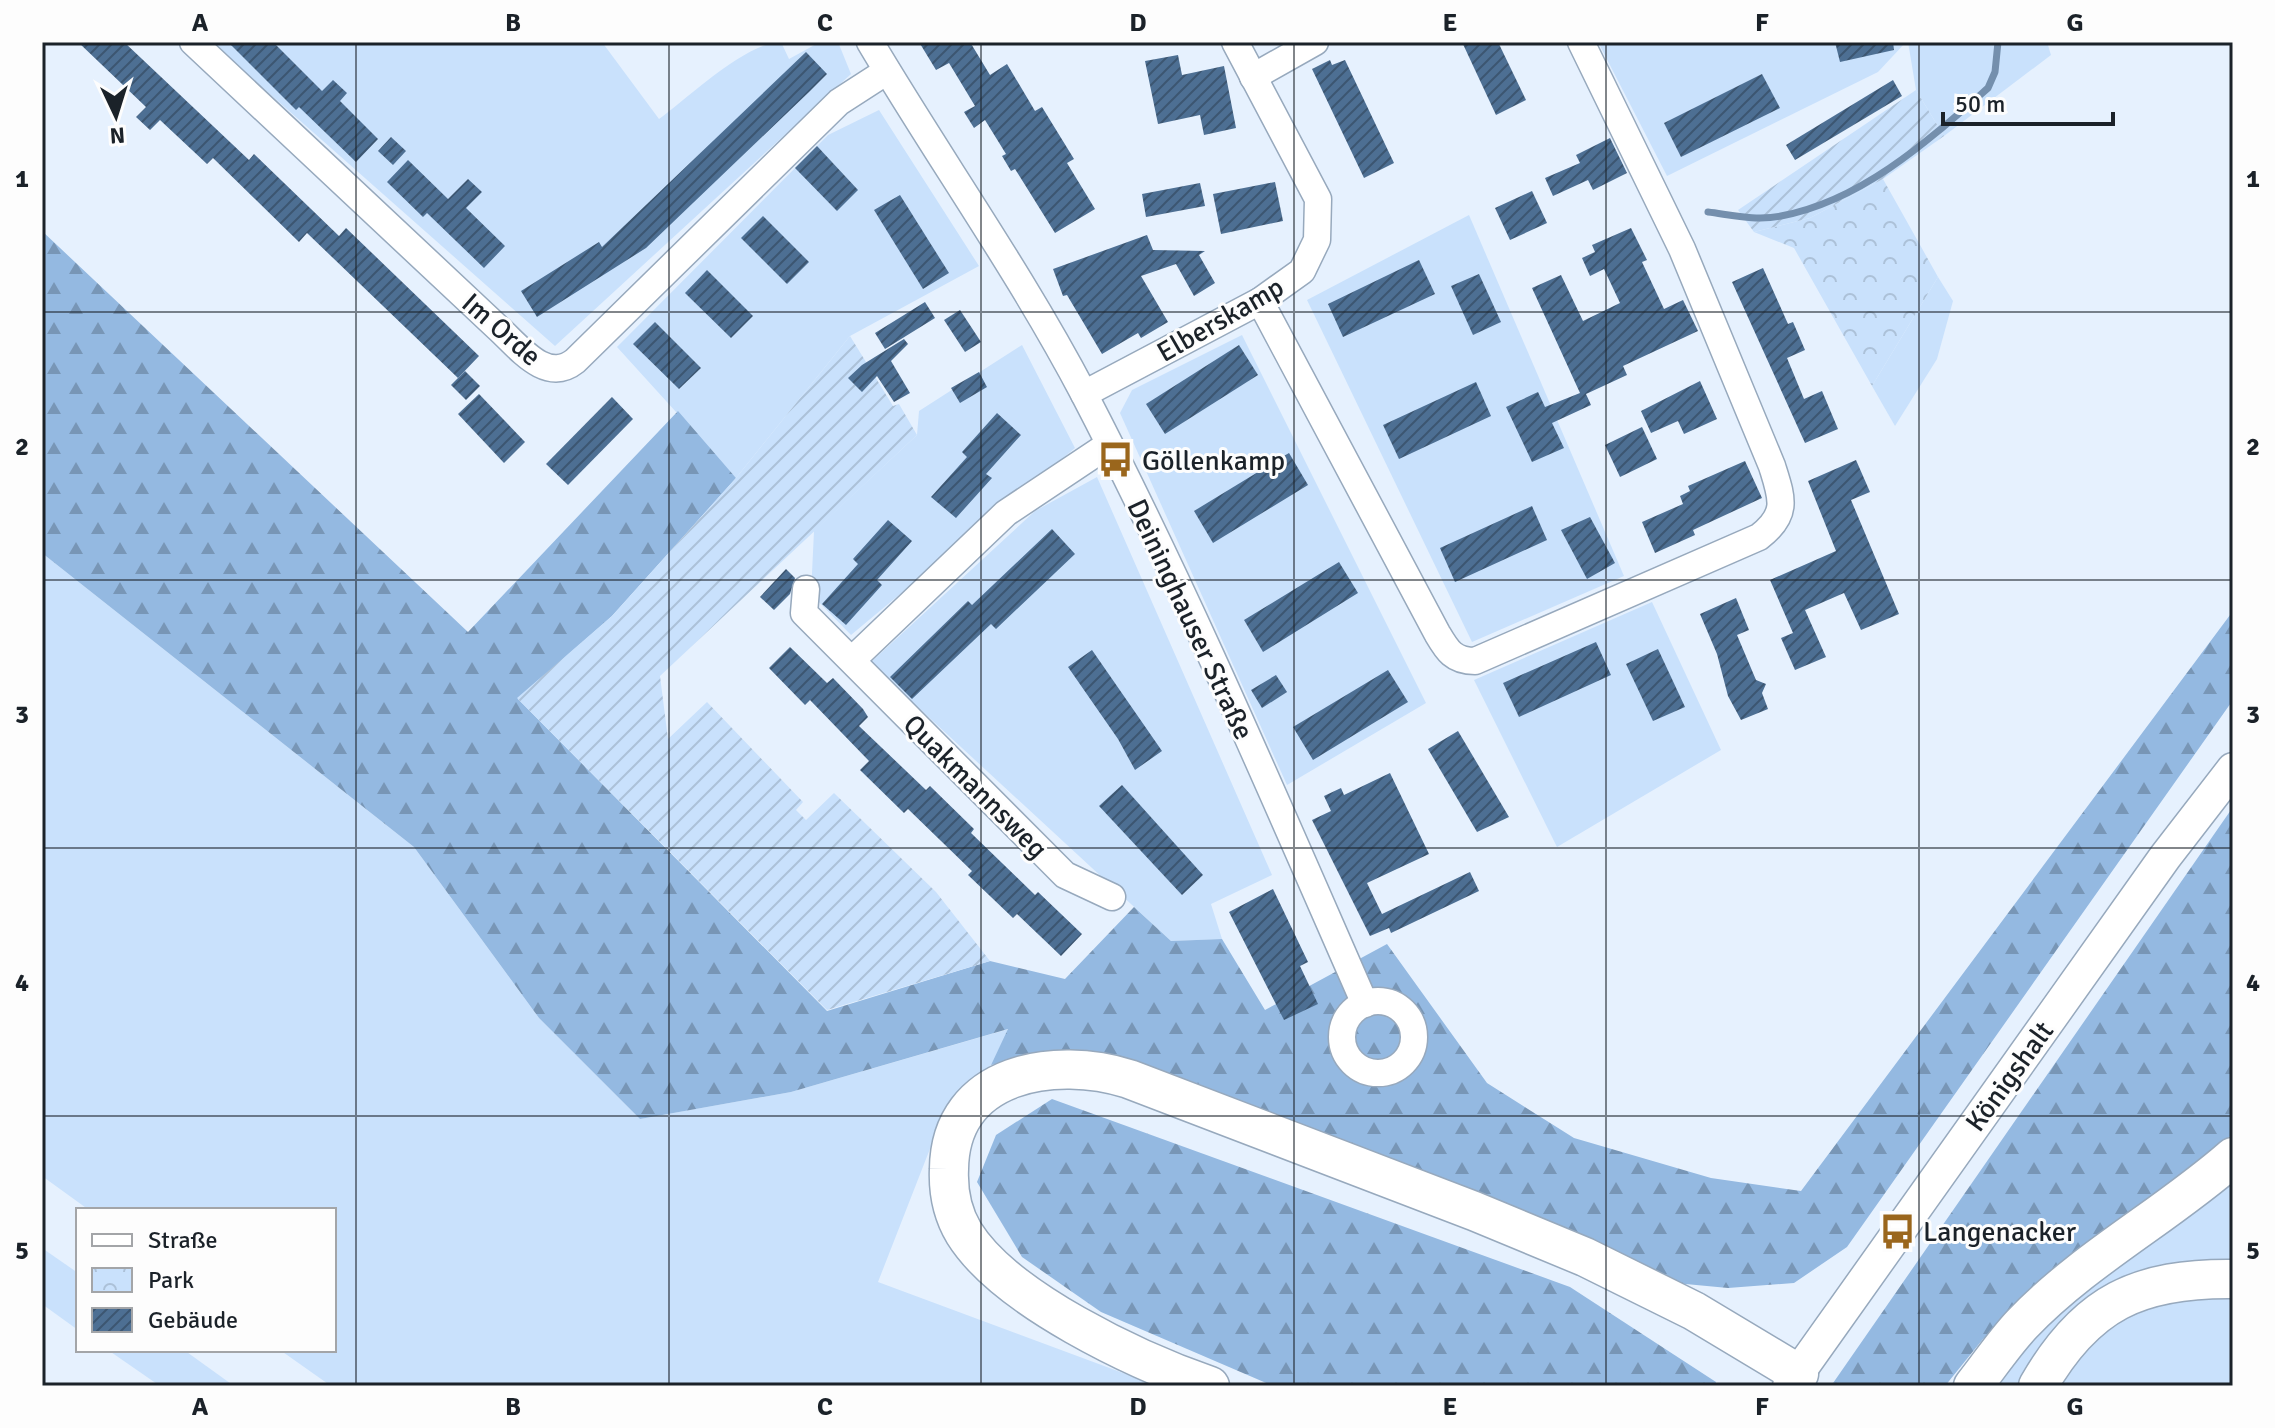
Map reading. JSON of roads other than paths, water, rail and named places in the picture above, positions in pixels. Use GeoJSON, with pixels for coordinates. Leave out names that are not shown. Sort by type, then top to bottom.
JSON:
{"type":"FeatureCollection","features":[{"type":"Feature","properties":{"kind":"highway"},"geometry":{"type":"LineString","coordinates":[[1210,1386],[1106,1342],[990,1265],[964,1233],[953,1208],[949,1157],[956,1131],[983,1095],[1015,1076],[1060,1067],[1096,1070],[1129,1079],[1474,1211],[1585,1257],[1694,1311],[1794,1380]]}},
{"type":"Feature","properties":{"kind":"highway"},"geometry":{"type":"LineString","coordinates":[[1973,1386],[2022,1324],[2089,1266],[2204,1183],[2233,1157]]}},
{"type":"Feature","properties":{"kind":"highway"},"geometry":{"type":"LineString","coordinates":[[2038,1386],[2057,1352],[2092,1317],[2136,1292],[2184,1279],[2233,1279]]}},
{"type":"Feature","properties":{"kind":"main road","name":"Königshalt"},"geometry":{"type":"LineString","coordinates":[[1794,1380],[2110,934],[2233,769]]}},
{"type":"Feature","properties":{"kind":"street","name":"Im Orde"},"geometry":{"type":"LineString","coordinates":[[193,42],[530,358],[552,370],[566,368],[575,361],[839,102],[887,71]]}},
{"type":"Feature","properties":{"kind":"street","name":"Deininghauser Straße"},"geometry":{"type":"LineString","coordinates":[[870,42],[1042,319],[1084,394],[1283,814],[1365,1004]]}},
{"type":"Feature","properties":{"kind":"street","name":"Elberskamp"},"geometry":{"type":"LineString","coordinates":[[1084,394],[1260,301],[1302,271],[1317,240],[1320,221],[1318,199],[1235,42]]}},
{"type":"Feature","properties":{"kind":"street"},"geometry":{"type":"LineString","coordinates":[[1253,77],[1315,42]]}},
{"type":"Feature","properties":{"kind":"street"},"geometry":{"type":"LineString","coordinates":[[1260,301],[1437,633],[1448,652],[1461,661],[1475,661],[1759,537],[1774,525],[1781,510],[1781,494],[1772,466],[1682,249],[1581,42]]}},
{"type":"Feature","properties":{"kind":"street"},"geometry":{"type":"LineString","coordinates":[[852,660],[1006,513],[1108,445]]}},
{"type":"Feature","properties":{"kind":"street","name":"Quakmannsweg"},"geometry":{"type":"LineString","coordinates":[[806,589],[804,613],[1065,875],[1112,897]]}},
{"type":"Feature","properties":{"kind":"waterway"},"geometry":{"type":"LineString","coordinates":[[1708,212],[1753,218],[1781,216],[1811,208],[1867,183],[1918,147],[1988,88],[1995,72],[1998,42]]}},
{"type":"Feature","properties":{"kind":"place","name":"Göllenkamp"},"geometry":{"type":"Point","coordinates":[1116,460]}},
{"type":"Feature","properties":{"kind":"place","name":"Langenacker"},"geometry":{"type":"Point","coordinates":[1897,1231]}}]}
